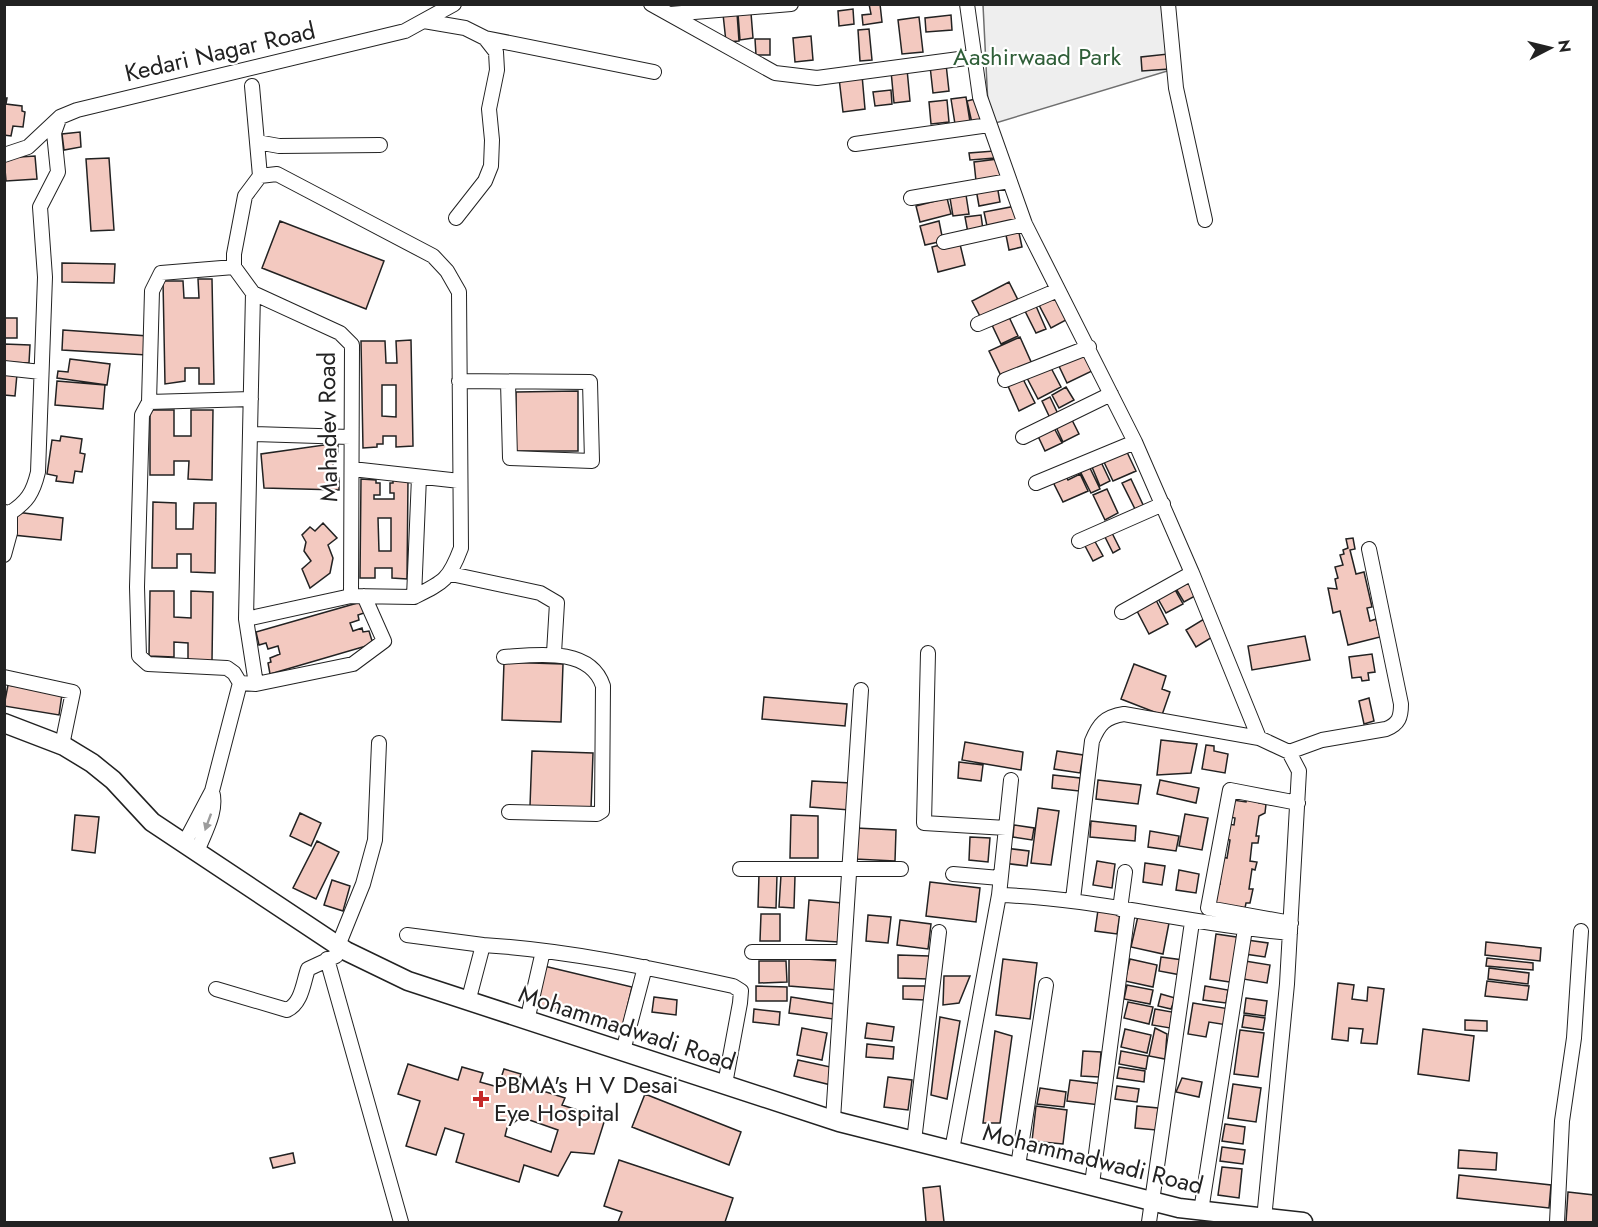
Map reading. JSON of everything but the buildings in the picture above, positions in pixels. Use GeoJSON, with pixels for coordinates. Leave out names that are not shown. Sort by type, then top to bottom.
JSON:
{"type":"FeatureCollection","features":[{"type":"Feature","properties":{"kind":"main road","name":"Mohammadwadi Road"},"geometry":{"type":"LineString","coordinates":[[4,723],[62,745],[92,762],[113,780],[152,822],[337,952],[408,981],[833,1119],[914,1141],[1202,1211],[1260,1221],[1303,1222]]}},
{"type":"Feature","properties":{"kind":"street","name":"Kedari Nagar Road"},"geometry":{"type":"LineString","coordinates":[[4,155],[28,147],[60,117],[113,100],[257,69],[405,31],[454,4]]}},
{"type":"Feature","properties":{"kind":"street"},"geometry":{"type":"LineString","coordinates":[[651,4],[775,73],[817,78],[974,57]]}},
{"type":"Feature","properties":{"kind":"street"},"geometry":{"type":"LineString","coordinates":[[669,14],[791,4]]}},
{"type":"Feature","properties":{"kind":"street"},"geometry":{"type":"LineString","coordinates":[[967,4],[980,97],[1025,224],[1135,442],[1192,573],[1259,738]]}},
{"type":"Feature","properties":{"kind":"street"},"geometry":{"type":"LineString","coordinates":[[1168,4],[1176,88],[1205,220]]}},
{"type":"Feature","properties":{"kind":"street"},"geometry":{"type":"LineString","coordinates":[[424,21],[465,28],[486,38],[654,72]]}},
{"type":"Feature","properties":{"kind":"street"},"geometry":{"type":"LineString","coordinates":[[456,218],[485,181],[491,166],[492,140],[489,109],[497,70],[496,52],[486,38]]}},
{"type":"Feature","properties":{"kind":"street"},"geometry":{"type":"LineString","coordinates":[[252,86],[260,176],[245,196],[234,254],[234,267],[254,293],[246,619],[256,684]]}},
{"type":"Feature","properties":{"kind":"street"},"geometry":{"type":"LineString","coordinates":[[4,555],[10,533],[7,513],[26,502],[34,487],[38,472],[45,277],[40,207],[58,172],[54,133],[60,117]]}},
{"type":"Feature","properties":{"kind":"street"},"geometry":{"type":"LineString","coordinates":[[855,144],[989,125]]}},
{"type":"Feature","properties":{"kind":"street"},"geometry":{"type":"LineString","coordinates":[[257,142],[279,146],[380,145]]}},
{"type":"Feature","properties":{"kind":"street"},"geometry":{"type":"LineString","coordinates":[[246,619],[357,596],[414,597],[451,574],[461,548],[459,292],[447,271],[434,256],[277,174],[260,176]]}},
{"type":"Feature","properties":{"kind":"street"},"geometry":{"type":"LineString","coordinates":[[910,198],[1009,181]]}},
{"type":"Feature","properties":{"kind":"street"},"geometry":{"type":"LineString","coordinates":[[944,243],[1025,224]]}},
{"type":"Feature","properties":{"kind":"street"},"geometry":{"type":"LineString","coordinates":[[191,848],[212,791],[240,683],[234,672],[227,668],[148,664],[139,656],[137,587],[142,415],[149,402],[152,291],[160,273],[234,267]]}},
{"type":"Feature","properties":{"kind":"street"},"geometry":{"type":"LineString","coordinates":[[978,324],[1058,290]]}},
{"type":"Feature","properties":{"kind":"street","name":"Mahadev Road"},"geometry":{"type":"LineString","coordinates":[[240,683],[256,684],[353,664],[384,641],[357,596],[350,437],[351,345],[349,340],[320,323],[254,293]]}},
{"type":"Feature","properties":{"kind":"street"},"geometry":{"type":"LineString","coordinates":[[1005,380],[1089,348]]}},
{"type":"Feature","properties":{"kind":"street"},"geometry":{"type":"LineString","coordinates":[[4,368],[41,372]]}},
{"type":"Feature","properties":{"kind":"street"},"geometry":{"type":"LineString","coordinates":[[459,381],[590,382],[592,461],[510,459],[508,382]]}},
{"type":"Feature","properties":{"kind":"street"},"geometry":{"type":"LineString","coordinates":[[1023,437],[1111,394]]}},
{"type":"Feature","properties":{"kind":"street"},"geometry":{"type":"LineString","coordinates":[[149,402],[250,399]]}},
{"type":"Feature","properties":{"kind":"street"},"geometry":{"type":"LineString","coordinates":[[250,434],[350,437]]}},
{"type":"Feature","properties":{"kind":"street"},"geometry":{"type":"LineString","coordinates":[[1036,483],[1135,442]]}},
{"type":"Feature","properties":{"kind":"street"},"geometry":{"type":"LineString","coordinates":[[352,469],[460,481]]}},
{"type":"Feature","properties":{"kind":"street"},"geometry":{"type":"LineString","coordinates":[[414,597],[419,477]]}},
{"type":"Feature","properties":{"kind":"street"},"geometry":{"type":"LineString","coordinates":[[1079,541],[1163,504]]}},
{"type":"Feature","properties":{"kind":"street"},"geometry":{"type":"LineString","coordinates":[[1289,752],[1322,740],[1386,729],[1396,725],[1401,717],[1401,704],[1369,549]]}},
{"type":"Feature","properties":{"kind":"street"},"geometry":{"type":"LineString","coordinates":[[1122,612],[1192,573]]}},
{"type":"Feature","properties":{"kind":"street"},"geometry":{"type":"LineString","coordinates":[[451,574],[540,593],[557,603],[554,649]]}},
{"type":"Feature","properties":{"kind":"street"},"geometry":{"type":"LineString","coordinates":[[504,657],[554,649],[595,671],[603,686],[602,811],[597,814],[509,812]]}},
{"type":"Feature","properties":{"kind":"street"},"geometry":{"type":"LineString","coordinates":[[928,653],[924,823],[1006,828]]}},
{"type":"Feature","properties":{"kind":"street"},"geometry":{"type":"LineString","coordinates":[[4,677],[73,692],[62,745]]}},
{"type":"Feature","properties":{"kind":"street"},"geometry":{"type":"LineString","coordinates":[[833,1119],[861,690]]}},
{"type":"Feature","properties":{"kind":"street"},"geometry":{"type":"LineString","coordinates":[[1073,899],[1092,741],[1098,726],[1108,717],[1124,714],[1259,738],[1289,752],[1299,771],[1298,803],[1290,928],[1260,1221]]}},
{"type":"Feature","properties":{"kind":"street"},"geometry":{"type":"LineString","coordinates":[[379,743],[375,840],[363,884],[337,952],[401,1222]]}},
{"type":"Feature","properties":{"kind":"street"},"geometry":{"type":"LineString","coordinates":[[952,1150],[999,895],[1011,780]]}},
{"type":"Feature","properties":{"kind":"street"},"geometry":{"type":"LineString","coordinates":[[1290,928],[1208,908],[1230,790],[1298,803]]}},
{"type":"Feature","properties":{"kind":"street"},"geometry":{"type":"LineString","coordinates":[[740,868],[901,869]]}},
{"type":"Feature","properties":{"kind":"street"},"geometry":{"type":"LineString","coordinates":[[1092,1184],[1124,909],[1125,872]]}},
{"type":"Feature","properties":{"kind":"street"},"geometry":{"type":"LineString","coordinates":[[953,874],[1000,878]]}},
{"type":"Feature","properties":{"kind":"street"},"geometry":{"type":"LineString","coordinates":[[999,895],[1073,899],[1192,922],[1245,929],[1290,928]]}},
{"type":"Feature","properties":{"kind":"street"},"geometry":{"type":"LineString","coordinates":[[1149,1222],[1192,922]]}},
{"type":"Feature","properties":{"kind":"street"},"geometry":{"type":"LineString","coordinates":[[1202,1211],[1245,929]]}},
{"type":"Feature","properties":{"kind":"street"},"geometry":{"type":"LineString","coordinates":[[1557,1222],[1562,1121],[1574,1038],[1581,931]]}},
{"type":"Feature","properties":{"kind":"street"},"geometry":{"type":"LineString","coordinates":[[914,1141],[939,932]]}},
{"type":"Feature","properties":{"kind":"street"},"geometry":{"type":"LineString","coordinates":[[407,935],[543,951],[645,967],[733,986],[741,991],[725,1084]]}},
{"type":"Feature","properties":{"kind":"street"},"geometry":{"type":"LineString","coordinates":[[468,1002],[483,945]]}},
{"type":"Feature","properties":{"kind":"street"},"geometry":{"type":"LineString","coordinates":[[527,1021],[543,951]]}},
{"type":"Feature","properties":{"kind":"street"},"geometry":{"type":"LineString","coordinates":[[216,989],[287,1010],[299,999],[308,969],[337,952]]}},
{"type":"Feature","properties":{"kind":"street"},"geometry":{"type":"LineString","coordinates":[[752,952],[844,952]]}},
{"type":"Feature","properties":{"kind":"street"},"geometry":{"type":"LineString","coordinates":[[623,1051],[645,967]]}},
{"type":"Feature","properties":{"kind":"street"},"geometry":{"type":"LineString","coordinates":[[1018,1166],[1046,985]]}},
{"type":"Feature","properties":{"kind":"green space","name":"Aashirwaad Park"},"geometry":{"type":"Polygon","coordinates":[[[983,5],[1164,5],[1174,69],[989,125],[983,5]]]}},
{"type":"Feature","properties":{"kind":"place","name":"PBMA's H V Desai Eye Hospital"},"geometry":{"type":"Point","coordinates":[481,1099]}}]}
